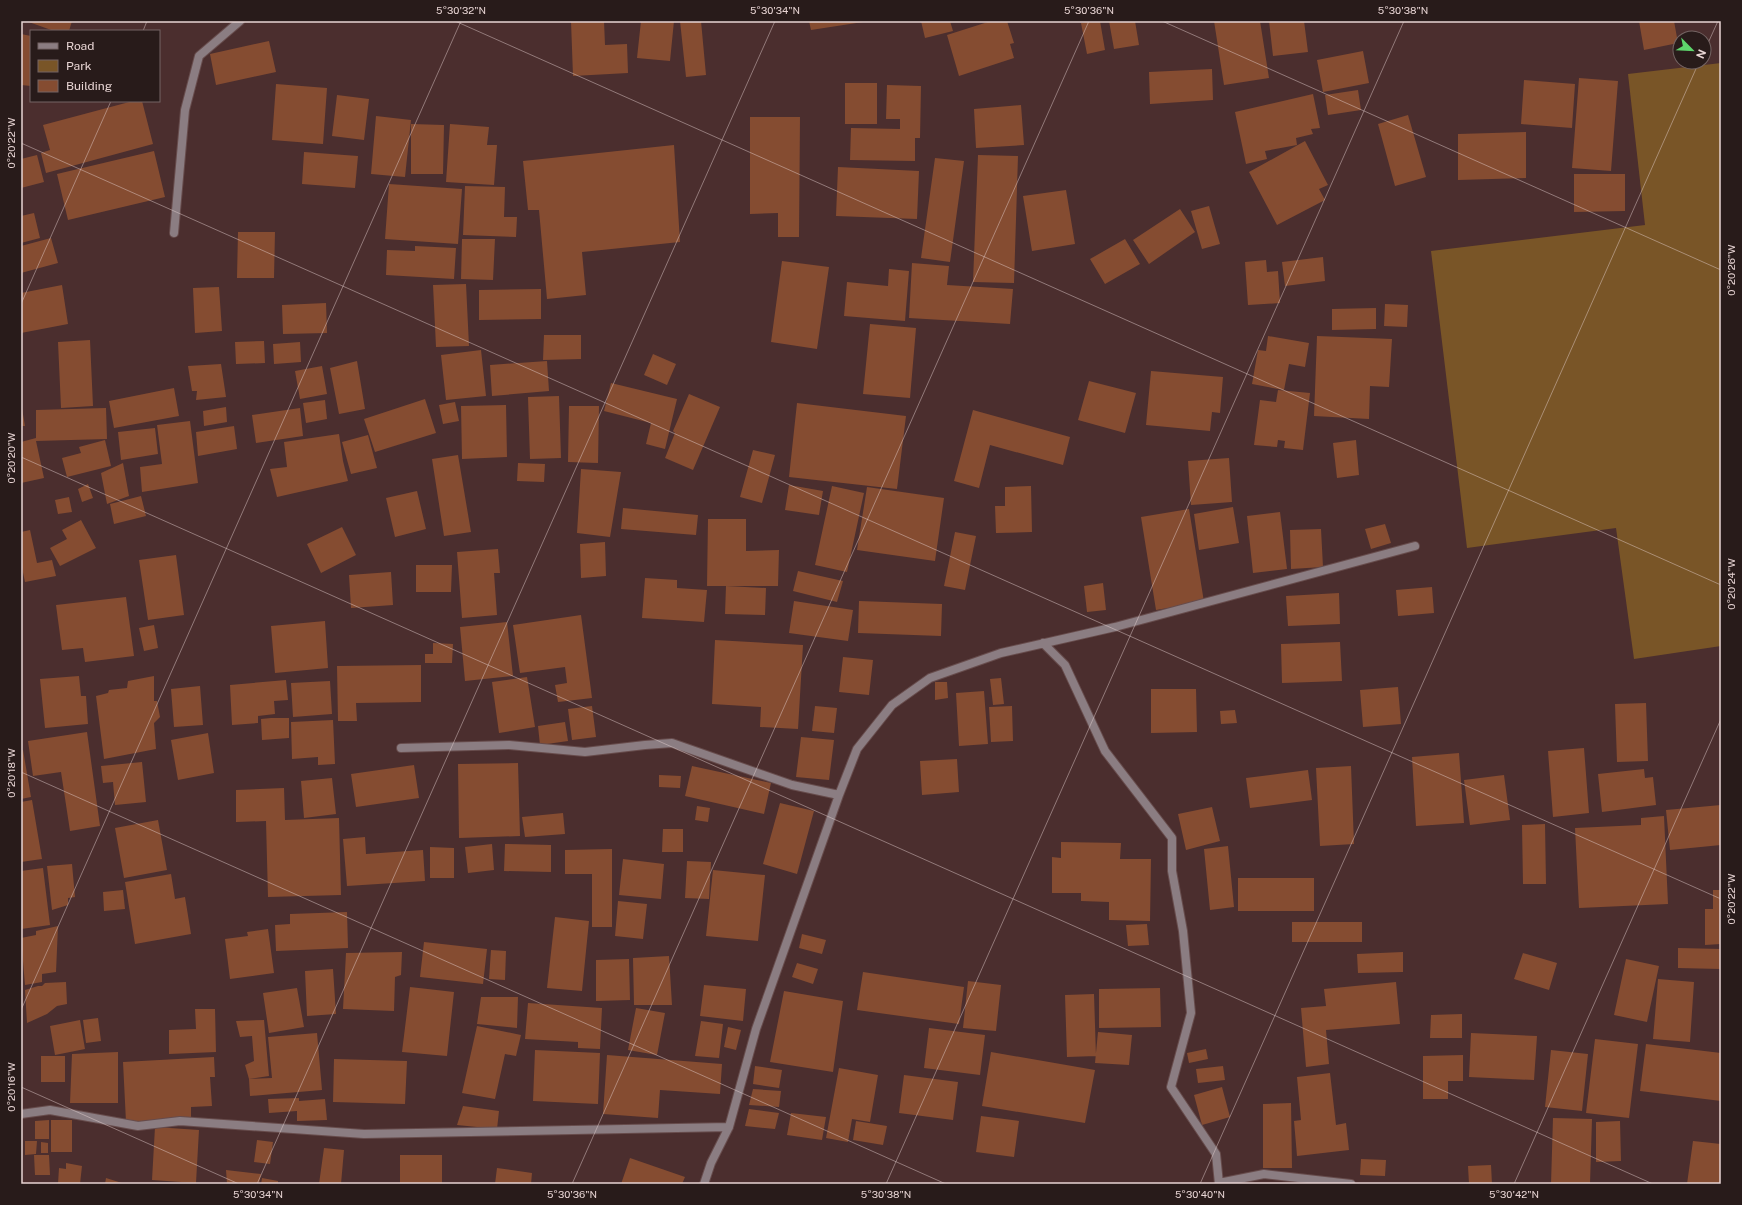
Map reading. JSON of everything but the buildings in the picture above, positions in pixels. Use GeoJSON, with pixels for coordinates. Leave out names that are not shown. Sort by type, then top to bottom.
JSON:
{"type":"FeatureCollection","features":[{"type":"Feature","properties":{"kind":"street"},"geometry":{"type":"LineString","coordinates":[[174,233],[186,110],[199,56],[240,21]]}},
{"type":"Feature","properties":{"kind":"street"},"geometry":{"type":"LineString","coordinates":[[704,1184],[711,1163],[729,1126],[756,1029],[839,795],[857,749],[892,705],[930,678],[1001,653],[1122,625],[1415,546]]}},
{"type":"Feature","properties":{"kind":"street"},"geometry":{"type":"LineString","coordinates":[[1043,643],[1065,665],[1105,751],[1172,838],[1172,871],[1183,931],[1191,1014],[1171,1087],[1216,1154],[1219,1183],[1264,1174],[1351,1184]]}},
{"type":"Feature","properties":{"kind":"street"},"geometry":{"type":"LineString","coordinates":[[401,748],[509,745],[584,752],[645,744],[672,743],[792,785],[839,795]]}},
{"type":"Feature","properties":{"kind":"street"},"geometry":{"type":"LineString","coordinates":[[21,1114],[50,1110],[138,1126],[180,1121],[364,1134],[729,1126]]}},
{"type":"Feature","properties":{"kind":"green space"},"geometry":{"type":"Polygon","coordinates":[[[1721,63],[1721,646],[1634,659],[1616,528],[1467,548],[1431,251],[1645,225],[1628,74],[1672,69],[1672,70],[1712,70],[1712,64],[1721,63]]]}}]}
